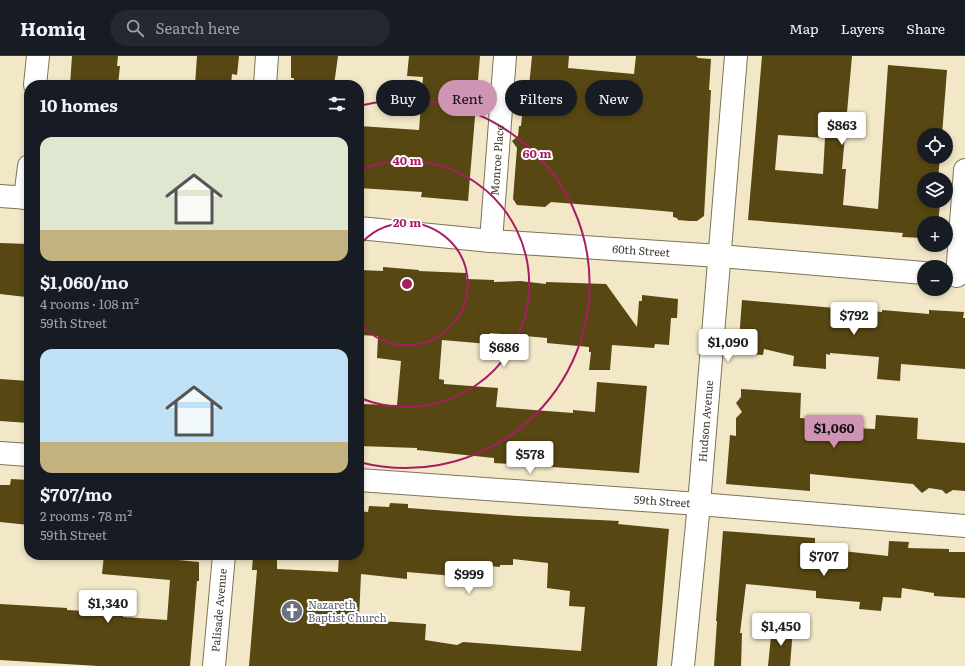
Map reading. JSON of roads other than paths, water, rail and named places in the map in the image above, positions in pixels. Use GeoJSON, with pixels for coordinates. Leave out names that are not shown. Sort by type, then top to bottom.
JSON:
{"type":"FeatureCollection","features":[{"type":"Feature","properties":{"kind":"street"},"geometry":{"type":"LineString","coordinates":[[36,80],[38,56]]}},
{"type":"Feature","properties":{"kind":"street"},"geometry":{"type":"LineString","coordinates":[[265,80],[267,56]]}},
{"type":"Feature","properties":{"kind":"street","name":"Monroe Place"},"geometry":{"type":"LineString","coordinates":[[491,241],[505,56]]}},
{"type":"Feature","properties":{"kind":"street","name":"Hudson Avenue"},"geometry":{"type":"LineString","coordinates":[[683,666],[699,504],[736,56]]}},
{"type":"Feature","properties":{"kind":"street"},"geometry":{"type":"LineString","coordinates":[[956,276],[965,170]]}},
{"type":"Feature","properties":{"kind":"street"},"geometry":{"type":"LineString","coordinates":[[0,196],[24,198]]}},
{"type":"Feature","properties":{"kind":"street","name":"60th Street"},"geometry":{"type":"LineString","coordinates":[[364,228],[491,241],[720,256],[917,273]]}},
{"type":"Feature","properties":{"kind":"street"},"geometry":{"type":"LineString","coordinates":[[0,453],[24,455]]}},
{"type":"Feature","properties":{"kind":"street","name":"59th Street"},"geometry":{"type":"LineString","coordinates":[[364,480],[699,504],[965,526]]}},
{"type":"Feature","properties":{"kind":"street","name":"Palisade Avenue"},"geometry":{"type":"LineString","coordinates":[[214,666],[224,560]]}},
{"type":"Feature","properties":{"kind":"place","name":"Nazareth Baptist Church"},"geometry":{"type":"Point","coordinates":[292,611]}}]}
